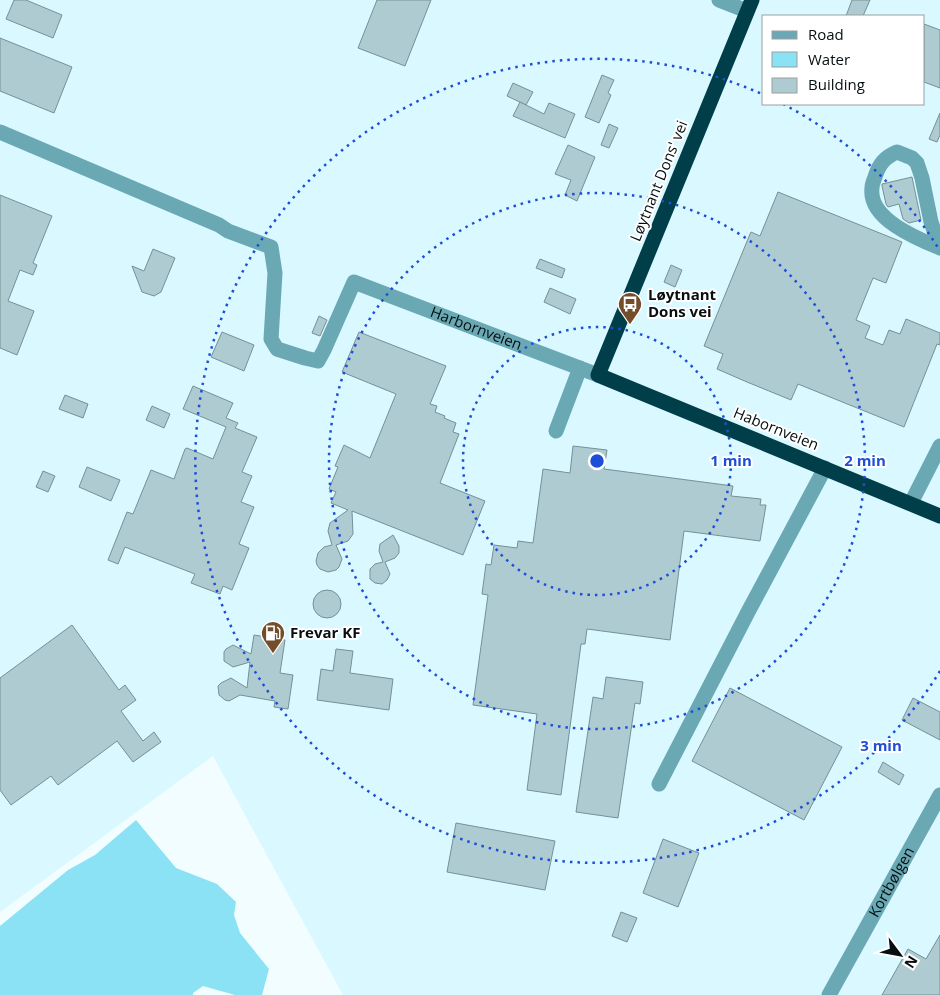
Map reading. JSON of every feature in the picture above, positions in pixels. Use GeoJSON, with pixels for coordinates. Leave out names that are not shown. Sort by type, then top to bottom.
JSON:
{"type":"FeatureCollection","features":[{"type":"Feature","properties":{"kind":"highway","name":"Løytnant Dons' vei"},"geometry":{"type":"LineString","coordinates":[[598,375],[750,5]]}},
{"type":"Feature","properties":{"kind":"highway","name":"Habornveien"},"geometry":{"type":"LineString","coordinates":[[598,375],[940,516]]}},
{"type":"Feature","properties":{"kind":"street"},"geometry":{"type":"LineString","coordinates":[[719,0],[750,5]]}},
{"type":"Feature","properties":{"kind":"street","name":"Harbornveien"},"geometry":{"type":"LineString","coordinates":[[0,132],[219,224],[228,231],[271,247],[275,273],[271,339],[277,349],[318,360],[354,282],[598,375]]}},
{"type":"Feature","properties":{"kind":"street"},"geometry":{"type":"LineString","coordinates":[[897,152],[912,158],[917,163],[931,222],[940,248],[915,238],[896,226],[882,213],[872,198],[872,188],[876,173],[881,162],[890,155],[897,152]]}},
{"type":"Feature","properties":{"kind":"street"},"geometry":{"type":"LineString","coordinates":[[556,431],[580,368]]}},
{"type":"Feature","properties":{"kind":"street"},"geometry":{"type":"LineString","coordinates":[[911,503],[940,446]]}},
{"type":"Feature","properties":{"kind":"street"},"geometry":{"type":"LineString","coordinates":[[659,784],[743,620],[825,468]]}},
{"type":"Feature","properties":{"kind":"street","name":"Kortbølgen"},"geometry":{"type":"LineString","coordinates":[[829,995],[940,795]]}},
{"type":"Feature","properties":{"kind":"shaded area"},"geometry":{"type":"Polygon","coordinates":[[[0,0],[940,0],[940,995],[343,995],[213,756],[0,912],[0,0]]]}},
{"type":"Feature","properties":{"kind":"water"},"geometry":{"type":"Polygon","coordinates":[[[136,820],[176,868],[217,884],[236,902],[234,915],[240,933],[269,969],[262,995],[235,995],[203,986],[193,995],[0,995],[0,926],[68,870],[95,855],[136,820]]]}},
{"type":"Feature","properties":{"kind":"building"},"geometry":{"type":"Polygon","coordinates":[[[14,0],[26,0],[62,15],[53,38],[6,19],[14,0]]]}},
{"type":"Feature","properties":{"kind":"building"},"geometry":{"type":"Polygon","coordinates":[[[377,0],[431,0],[405,66],[358,48],[377,0]]]}},
{"type":"Feature","properties":{"kind":"building"},"geometry":{"type":"Polygon","coordinates":[[[852,0],[870,0],[863,15],[846,15],[852,0]]]}},
{"type":"Feature","properties":{"kind":"building"},"geometry":{"type":"Polygon","coordinates":[[[925,24],[940,30],[940,88],[925,82],[925,24]]]}},
{"type":"Feature","properties":{"kind":"building"},"geometry":{"type":"Polygon","coordinates":[[[0,38],[72,67],[54,113],[0,91],[0,38]]]}},
{"type":"Feature","properties":{"kind":"building"},"geometry":{"type":"Polygon","coordinates":[[[602,75],[614,80],[608,93],[611,95],[599,123],[585,117],[602,75]]]}},
{"type":"Feature","properties":{"kind":"building"},"geometry":{"type":"Polygon","coordinates":[[[513,83],[533,92],[526,105],[507,96],[513,83]]]}},
{"type":"Feature","properties":{"kind":"building"},"geometry":{"type":"Polygon","coordinates":[[[520,102],[544,114],[549,103],[575,114],[565,138],[513,116],[520,102]]]}},
{"type":"Feature","properties":{"kind":"building"},"geometry":{"type":"Polygon","coordinates":[[[940,113],[940,135],[937,142],[929,139],[940,113]]]}},
{"type":"Feature","properties":{"kind":"building"},"geometry":{"type":"Polygon","coordinates":[[[609,124],[618,128],[609,148],[601,145],[609,124]]]}},
{"type":"Feature","properties":{"kind":"building"},"geometry":{"type":"Polygon","coordinates":[[[568,145],[595,157],[577,201],[565,195],[571,180],[555,174],[568,145]]]}},
{"type":"Feature","properties":{"kind":"building"},"geometry":{"type":"Polygon","coordinates":[[[912,177],[921,220],[909,223],[903,219],[899,204],[888,207],[882,184],[912,177]]]}},
{"type":"Feature","properties":{"kind":"building"},"geometry":{"type":"Polygon","coordinates":[[[778,192],[902,242],[886,283],[873,278],[856,320],[870,326],[865,338],[883,345],[889,330],[900,334],[906,319],[940,333],[940,345],[937,344],[904,427],[798,384],[791,400],[717,369],[723,354],[704,346],[750,234],[751,232],[760,236],[778,192]]]}},
{"type":"Feature","properties":{"kind":"building"},"geometry":{"type":"Polygon","coordinates":[[[0,195],[52,216],[33,263],[37,265],[33,275],[20,270],[8,301],[34,311],[17,355],[0,348],[0,195]]]}},
{"type":"Feature","properties":{"kind":"building"},"geometry":{"type":"Polygon","coordinates":[[[153,249],[175,258],[161,292],[154,296],[142,292],[132,266],[144,271],[153,249]]]}},
{"type":"Feature","properties":{"kind":"building"},"geometry":{"type":"Polygon","coordinates":[[[540,259],[565,269],[562,278],[536,268],[540,259]]]}},
{"type":"Feature","properties":{"kind":"building"},"geometry":{"type":"Polygon","coordinates":[[[671,265],[682,270],[675,287],[664,282],[671,265]]]}},
{"type":"Feature","properties":{"kind":"building"},"geometry":{"type":"Polygon","coordinates":[[[550,288],[576,299],[570,314],[544,302],[550,288]]]}},
{"type":"Feature","properties":{"kind":"building"},"geometry":{"type":"Polygon","coordinates":[[[319,316],[327,320],[320,336],[312,333],[319,316]]]}},
{"type":"Feature","properties":{"kind":"building"},"geometry":{"type":"Polygon","coordinates":[[[222,332],[254,345],[244,371],[211,357],[222,332]]]}},
{"type":"Feature","properties":{"kind":"building"},"geometry":{"type":"Polygon","coordinates":[[[359,332],[446,366],[430,404],[437,406],[435,412],[456,423],[453,432],[459,434],[440,483],[485,501],[463,555],[352,511],[353,534],[348,541],[336,545],[342,559],[339,567],[328,572],[320,569],[317,565],[318,553],[324,547],[332,545],[328,531],[330,523],[348,510],[331,503],[336,492],[329,489],[338,467],[335,466],[344,445],[370,458],[396,394],[342,372],[359,332]]]}},
{"type":"Feature","properties":{"kind":"building"},"geometry":{"type":"Polygon","coordinates":[[[193,386],[233,403],[226,418],[238,423],[235,428],[257,437],[242,472],[252,476],[241,502],[254,507],[239,544],[249,548],[232,590],[223,586],[220,594],[191,583],[195,574],[125,547],[118,564],[108,560],[127,512],[133,514],[151,470],[174,479],[187,448],[213,459],[226,427],[183,409],[193,386]]]}},
{"type":"Feature","properties":{"kind":"building"},"geometry":{"type":"Polygon","coordinates":[[[65,395],[88,404],[83,418],[59,409],[65,395]]]}},
{"type":"Feature","properties":{"kind":"building"},"geometry":{"type":"Polygon","coordinates":[[[152,406],[170,414],[164,428],[146,420],[152,406]]]}},
{"type":"Feature","properties":{"kind":"building"},"geometry":{"type":"Polygon","coordinates":[[[573,446],[607,450],[604,469],[733,486],[731,496],[761,499],[760,505],[766,505],[760,541],[684,531],[670,640],[587,629],[585,644],[581,644],[561,795],[527,790],[537,714],[473,705],[488,595],[482,594],[486,564],[491,565],[494,545],[517,548],[518,541],[533,543],[543,469],[570,473],[573,446]]]}},
{"type":"Feature","properties":{"kind":"building"},"geometry":{"type":"Polygon","coordinates":[[[87,467],[120,480],[111,501],[79,487],[87,467]]]}},
{"type":"Feature","properties":{"kind":"building"},"geometry":{"type":"Polygon","coordinates":[[[43,471],[55,476],[48,492],[36,487],[43,471]]]}},
{"type":"Feature","properties":{"kind":"building"},"geometry":{"type":"Polygon","coordinates":[[[393,535],[399,546],[399,553],[395,558],[385,562],[390,574],[387,580],[382,584],[375,583],[370,579],[370,569],[375,564],[383,562],[379,551],[380,544],[393,535]]]}},
{"type":"Feature","properties":{"kind":"building"},"geometry":{"type":"Polygon","coordinates":[[[327,590],[337,594],[341,604],[337,614],[327,618],[317,614],[313,604],[317,594],[327,590]]]}},
{"type":"Feature","properties":{"kind":"building"},"geometry":{"type":"Polygon","coordinates":[[[72,625],[119,690],[125,685],[136,700],[121,711],[143,741],[154,732],[161,742],[133,762],[117,741],[58,785],[51,776],[11,805],[0,790],[0,678],[72,625]]]}},
{"type":"Feature","properties":{"kind":"building"},"geometry":{"type":"Polygon","coordinates":[[[254,635],[285,640],[280,673],[293,675],[288,709],[274,707],[275,701],[240,695],[229,701],[219,695],[218,686],[231,678],[247,688],[250,662],[233,667],[224,661],[224,652],[233,645],[251,654],[254,635]]]}},
{"type":"Feature","properties":{"kind":"building"},"geometry":{"type":"Polygon","coordinates":[[[336,649],[353,651],[350,673],[393,679],[389,710],[317,700],[321,669],[333,671],[336,649]]]}},
{"type":"Feature","properties":{"kind":"building"},"geometry":{"type":"Polygon","coordinates":[[[606,677],[643,682],[640,704],[635,703],[618,818],[576,812],[593,697],[603,699],[606,677]]]}},
{"type":"Feature","properties":{"kind":"building"},"geometry":{"type":"Polygon","coordinates":[[[730,688],[842,747],[804,820],[692,761],[730,688]]]}},
{"type":"Feature","properties":{"kind":"building"},"geometry":{"type":"Polygon","coordinates":[[[913,698],[940,712],[940,740],[902,720],[913,698]]]}},
{"type":"Feature","properties":{"kind":"building"},"geometry":{"type":"Polygon","coordinates":[[[883,762],[904,775],[899,785],[878,772],[883,762]]]}},
{"type":"Feature","properties":{"kind":"building"},"geometry":{"type":"Polygon","coordinates":[[[456,823],[555,841],[545,890],[447,872],[456,823]]]}},
{"type":"Feature","properties":{"kind":"building"},"geometry":{"type":"Polygon","coordinates":[[[663,839],[699,853],[678,907],[643,893],[663,839]]]}},
{"type":"Feature","properties":{"kind":"building"},"geometry":{"type":"Polygon","coordinates":[[[621,912],[637,918],[627,942],[612,936],[621,912]]]}},
{"type":"Feature","properties":{"kind":"building"},"geometry":{"type":"Polygon","coordinates":[[[940,935],[940,995],[882,995],[908,949],[926,959],[940,935]]]}},
{"type":"Feature","properties":{"kind":"place","name":"Løytnant Dons vei"},"geometry":{"type":"Point","coordinates":[630,325]}},
{"type":"Feature","properties":{"kind":"place","name":"Frevar KF"},"geometry":{"type":"Point","coordinates":[273,654]}}]}
